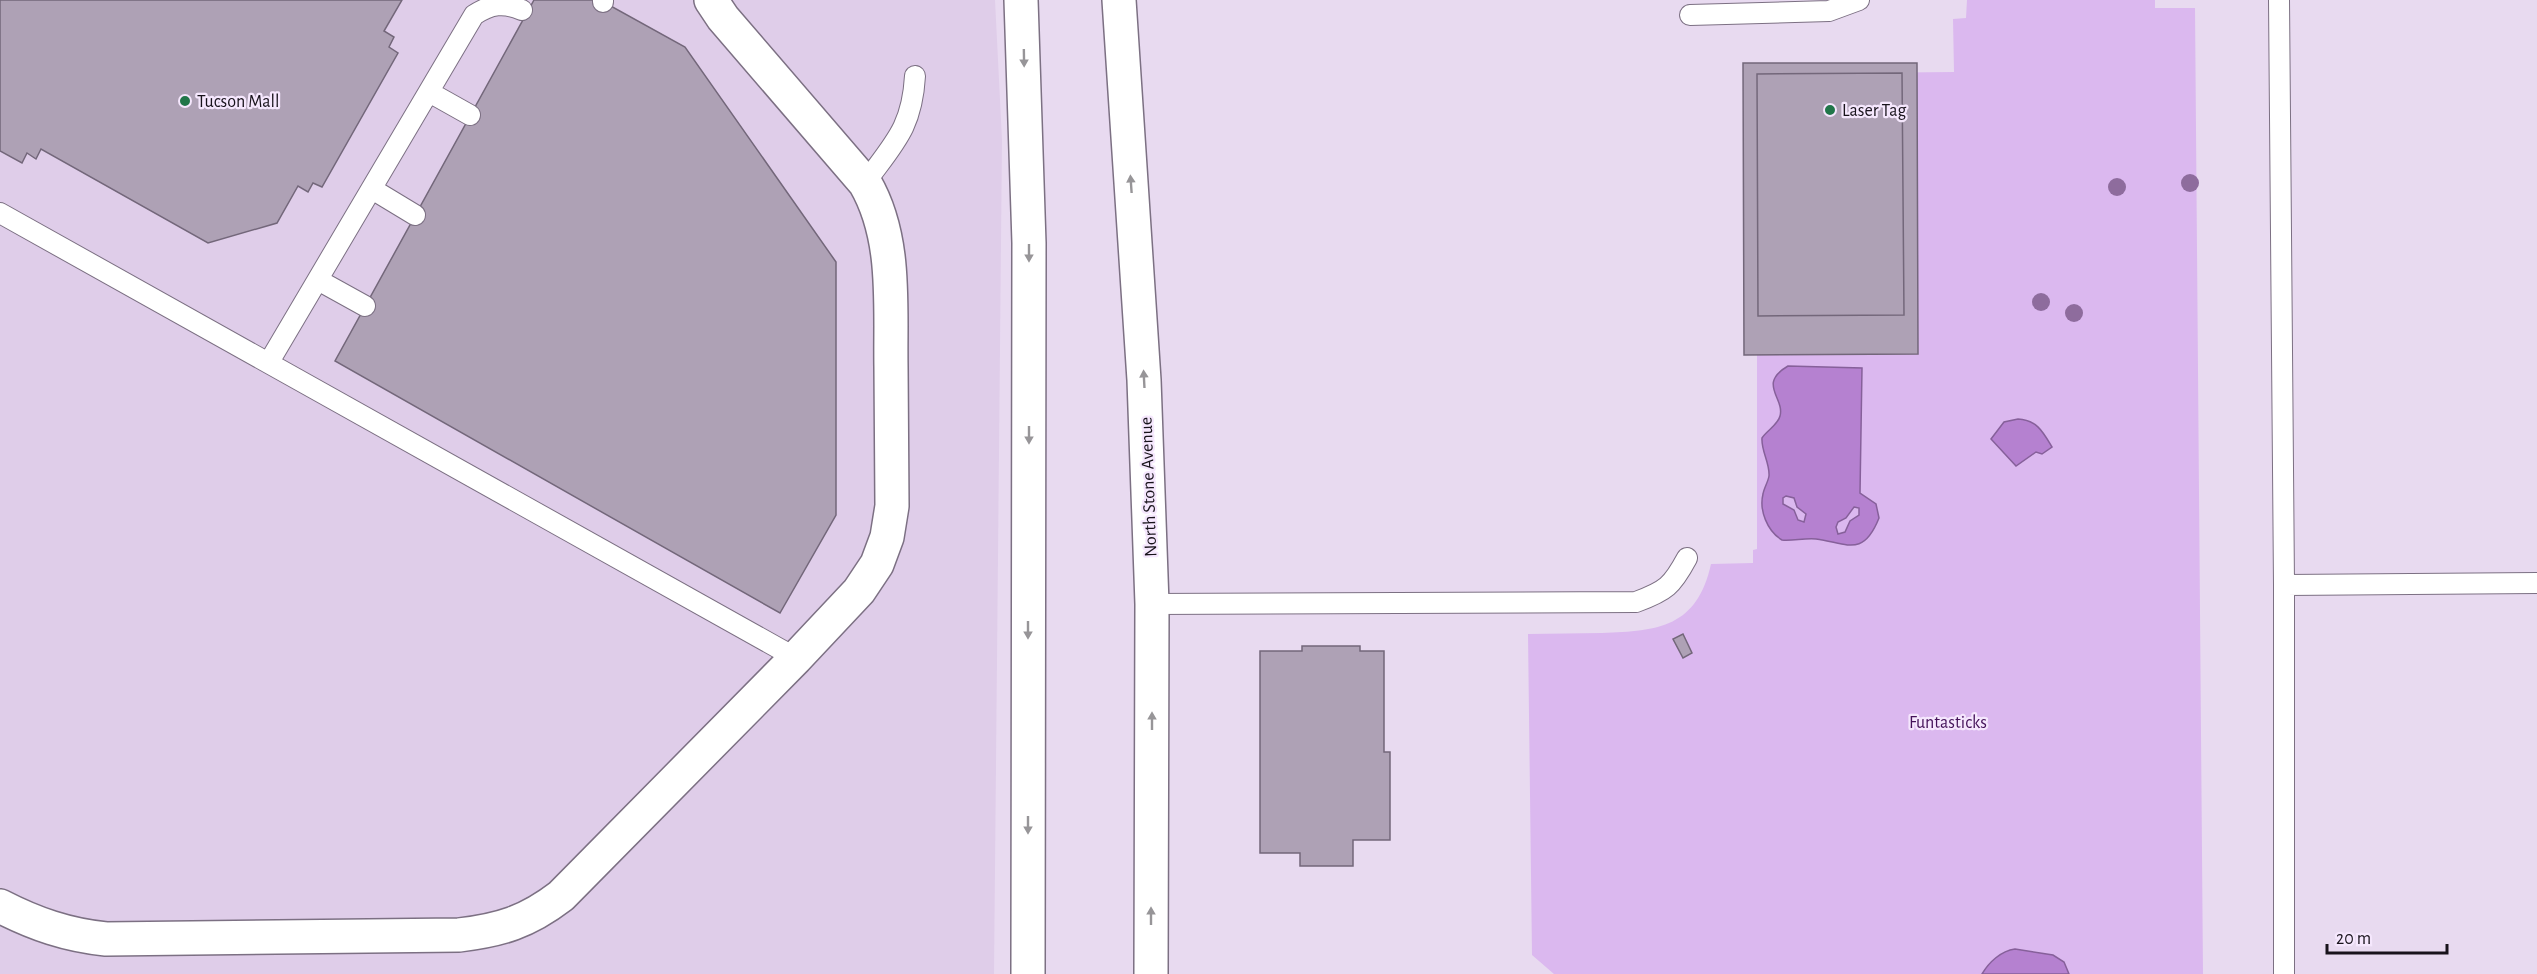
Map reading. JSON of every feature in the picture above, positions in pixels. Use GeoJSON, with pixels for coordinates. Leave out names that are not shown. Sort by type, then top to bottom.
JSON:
{"type":"FeatureCollection","features":[{"type":"Feature","properties":{"kind":"main road"},"geometry":{"type":"LineString","coordinates":[[0,906],[51,929],[77,936],[106,939],[459,935],[488,932],[515,925],[540,912],[561,896],[847,606],[862,588],[877,564],[887,537],[892,506],[888,247],[876,202],[865,183],[723,18],[711,0]]}},
{"type":"Feature","properties":{"kind":"main road"},"geometry":{"type":"LineString","coordinates":[[1021,0],[1029,243],[1028,974]]}},
{"type":"Feature","properties":{"kind":"main road","name":"North Stone Avenue"},"geometry":{"type":"LineString","coordinates":[[1119,0],[1145,402],[1152,604],[1151,974]]}},
{"type":"Feature","properties":{"kind":"lane"},"geometry":{"type":"LineString","coordinates":[[1690,15],[1829,11],[1859,0]]}},
{"type":"Feature","properties":{"kind":"lane"},"geometry":{"type":"LineString","coordinates":[[2279,0],[2284,585],[2284,974]]}},
{"type":"Feature","properties":{"kind":"lane"},"geometry":{"type":"LineString","coordinates":[[269,362],[474,15],[488,6],[507,4],[522,10]]}},
{"type":"Feature","properties":{"kind":"lane"},"geometry":{"type":"LineString","coordinates":[[865,183],[904,129],[910,113],[915,76]]}},
{"type":"Feature","properties":{"kind":"lane"},"geometry":{"type":"LineString","coordinates":[[429,92],[470,115]]}},
{"type":"Feature","properties":{"kind":"lane"},"geometry":{"type":"LineString","coordinates":[[372,189],[416,215]]}},
{"type":"Feature","properties":{"kind":"lane"},"geometry":{"type":"LineString","coordinates":[[0,213],[796,658]]}},
{"type":"Feature","properties":{"kind":"lane"},"geometry":{"type":"LineString","coordinates":[[318,280],[365,306]]}},
{"type":"Feature","properties":{"kind":"lane"},"geometry":{"type":"LineString","coordinates":[[1152,604],[1636,602],[1658,594],[1675,580],[1686,558]]}},
{"type":"Feature","properties":{"kind":"lane"},"geometry":{"type":"LineString","coordinates":[[2284,585],[2537,583]]}},
{"type":"Feature","properties":{"kind":"shaded area"},"geometry":{"type":"Polygon","coordinates":[[[0,0],[995,0],[1002,140],[994,974],[0,974],[0,0]]]}},
{"type":"Feature","properties":{"kind":"shaded area"},"geometry":{"type":"Polygon","coordinates":[[[1788,366],[1862,368],[1860,493],[1876,504],[1879,518],[1867,539],[1860,543],[1845,545],[1812,539],[1782,540],[1765,520],[1762,500],[1769,471],[1762,438],[1780,416],[1781,409],[1773,385],[1779,373],[1788,366]],[[1786,496],[1783,498],[1783,504],[1794,510],[1798,520],[1804,522],[1806,514],[1797,507],[1794,498],[1786,496]],[[1854,507],[1846,518],[1838,522],[1836,527],[1838,534],[1845,532],[1850,521],[1859,515],[1859,508],[1854,507]]]}},
{"type":"Feature","properties":{"kind":"shaded area"},"geometry":{"type":"Polygon","coordinates":[[[2018,419],[2035,424],[2052,447],[2042,454],[2036,452],[2016,466],[1991,439],[2004,422],[2018,419]]]}},
{"type":"Feature","properties":{"kind":"shaded area"},"geometry":{"type":"Polygon","coordinates":[[[2015,949],[2053,955],[2064,962],[2069,974],[1982,974],[1996,958],[2015,949]]]}},
{"type":"Feature","properties":{"kind":"green space","name":"Funtasticks"},"geometry":{"type":"Polygon","coordinates":[[[1967,0],[2155,0],[2155,8],[2195,8],[2203,974],[1554,974],[1532,955],[1528,634],[1622,632],[1658,627],[1685,613],[1696,601],[1705,585],[1711,564],[1753,563],[1753,550],[1757,549],[1757,74],[1954,72],[1953,19],[1966,18],[1967,0]]]}},
{"type":"Feature","properties":{"kind":"building","name":"Tucson Mall"},"geometry":{"type":"Polygon","coordinates":[[[0,0],[402,0],[384,31],[394,37],[389,47],[398,53],[322,187],[313,183],[308,192],[298,186],[277,223],[208,243],[41,149],[36,159],[27,153],[22,163],[0,151],[0,0]]]}},
{"type":"Feature","properties":{"kind":"building"},"geometry":{"type":"Polygon","coordinates":[[[534,0],[600,0],[685,47],[836,262],[836,515],[780,613],[335,361],[534,0]]]}},
{"type":"Feature","properties":{"kind":"building"},"geometry":{"type":"Polygon","coordinates":[[[1743,63],[1917,63],[1918,354],[1744,355],[1743,63]],[[1902,73],[1757,74],[1758,316],[1904,315],[1902,73]]]}},
{"type":"Feature","properties":{"kind":"building"},"geometry":{"type":"Polygon","coordinates":[[[1902,73],[1904,315],[1758,316],[1757,74],[1902,73]]]}},
{"type":"Feature","properties":{"kind":"building"},"geometry":{"type":"Polygon","coordinates":[[[1683,634],[1692,653],[1683,658],[1673,639],[1683,634]]]}},
{"type":"Feature","properties":{"kind":"building"},"geometry":{"type":"Polygon","coordinates":[[[1302,646],[1360,646],[1360,651],[1384,651],[1384,752],[1390,752],[1390,840],[1353,840],[1353,866],[1300,866],[1300,853],[1260,853],[1260,651],[1302,651],[1302,646]]]}},
{"type":"Feature","properties":{"kind":"place","name":"Tucson Mall"},"geometry":{"type":"Point","coordinates":[185,101]}},
{"type":"Feature","properties":{"kind":"place","name":"Laser Tag"},"geometry":{"type":"Point","coordinates":[1830,110]}}]}
